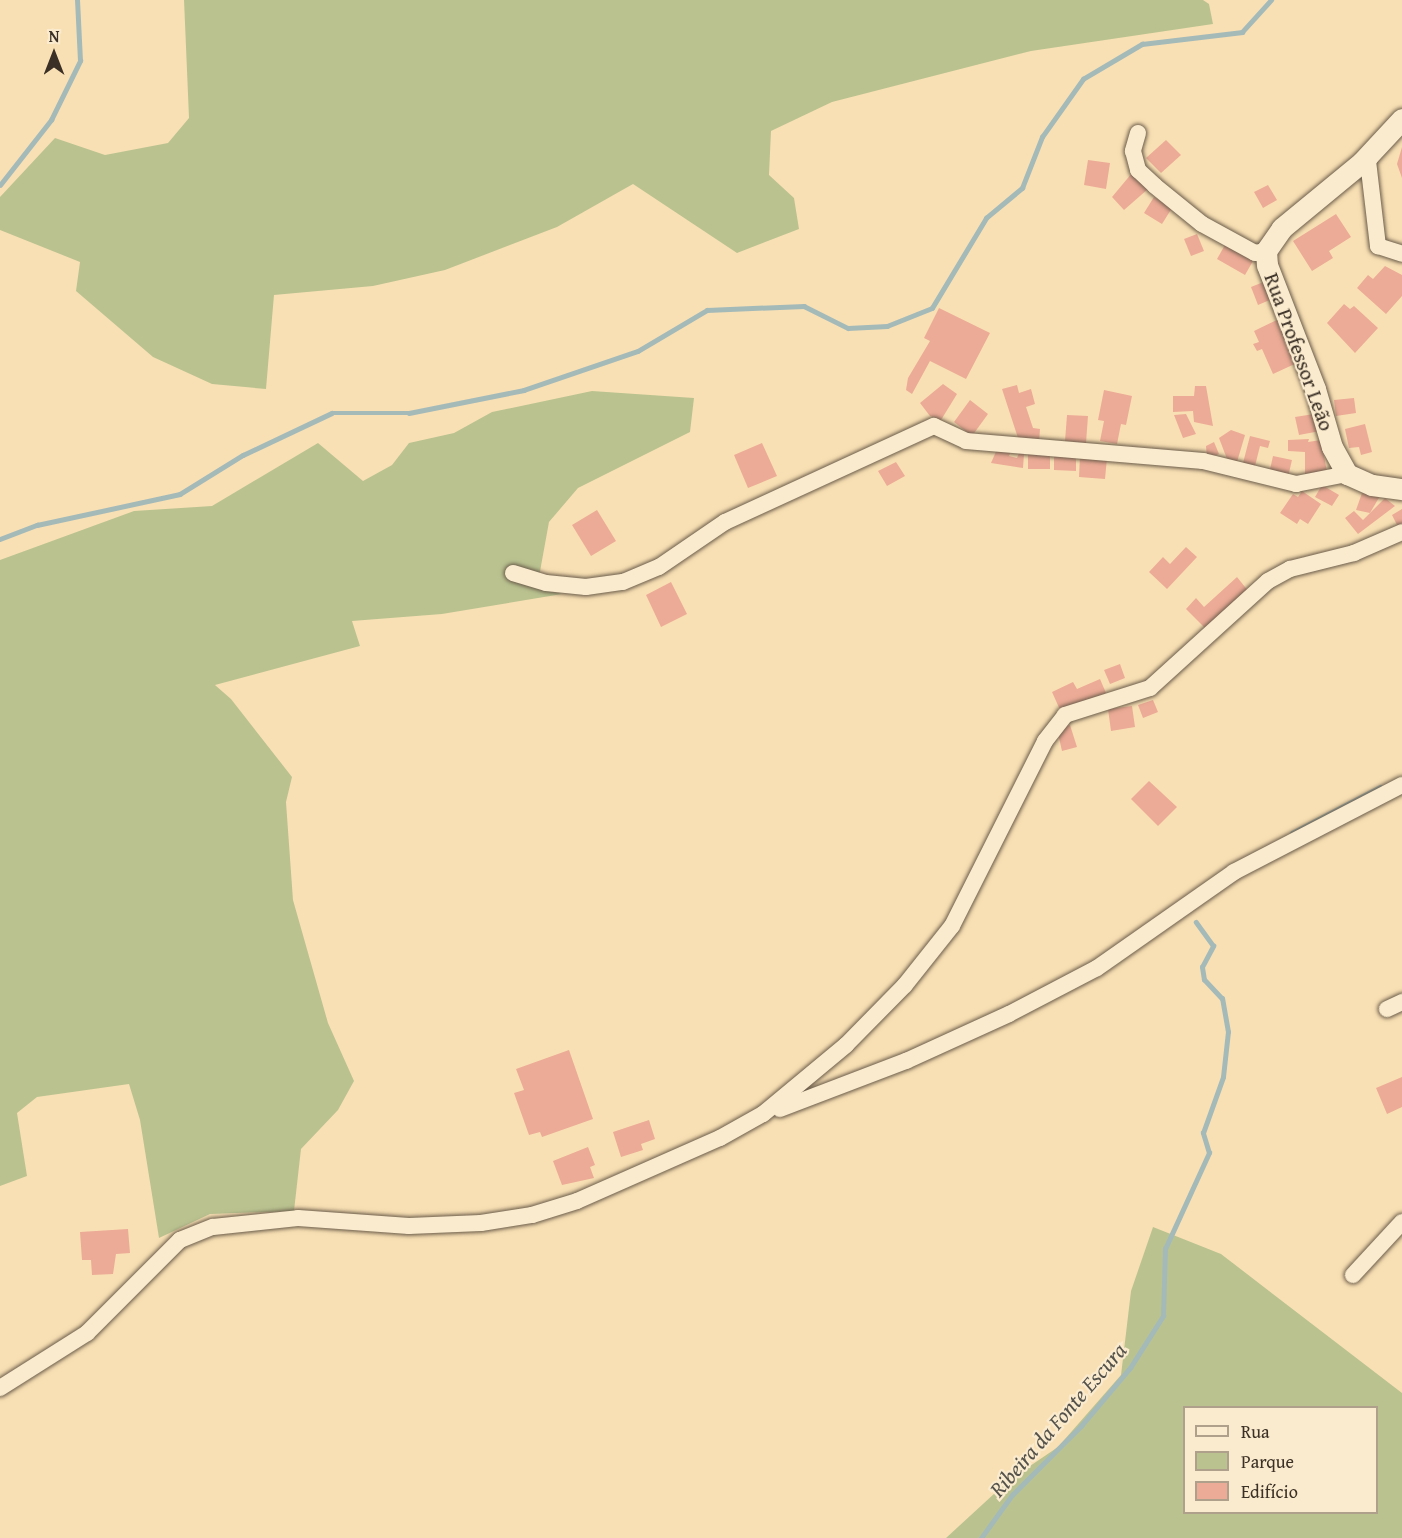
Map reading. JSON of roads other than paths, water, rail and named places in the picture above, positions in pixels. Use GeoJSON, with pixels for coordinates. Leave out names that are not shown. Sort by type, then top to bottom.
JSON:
{"type":"FeatureCollection","features":[{"type":"Feature","properties":{"kind":"street","name":"Rua Professor Leão"},"geometry":{"type":"LineString","coordinates":[[1347,474],[1332,447],[1316,389],[1267,265],[1266,251],[1282,228],[1379,144],[1402,119]]}},
{"type":"Feature","properties":{"kind":"street"},"geometry":{"type":"LineString","coordinates":[[1138,133],[1133,151],[1138,170],[1155,186],[1202,224],[1255,253],[1266,251]]}},
{"type":"Feature","properties":{"kind":"street"},"geometry":{"type":"LineString","coordinates":[[1379,144],[1368,161],[1378,246],[1402,254]]}},
{"type":"Feature","properties":{"kind":"street"},"geometry":{"type":"LineString","coordinates":[[513,573],[546,583],[586,586],[623,582],[658,567],[725,522],[934,426],[966,441],[1203,461],[1296,484],[1347,474],[1372,485],[1402,489]]}},
{"type":"Feature","properties":{"kind":"street"},"geometry":{"type":"LineString","coordinates":[[763,1114],[846,1045],[905,985],[952,926],[1044,741],[1065,715],[1158,683],[1268,581],[1290,568],[1354,553],[1402,532]]}},
{"type":"Feature","properties":{"kind":"street"},"geometry":{"type":"LineString","coordinates":[[0,1388],[87,1333],[180,1240],[213,1227],[298,1218],[409,1226],[481,1223],[532,1215],[577,1201],[720,1138],[763,1114],[906,1061],[1009,1014],[1096,969],[1234,872],[1402,785]]}},
{"type":"Feature","properties":{"kind":"street"},"geometry":{"type":"LineString","coordinates":[[1353,1275],[1402,1222]]}},
{"type":"Feature","properties":{"kind":"waterway"},"geometry":{"type":"LineString","coordinates":[[0,185],[51,120],[80,61],[77,0]]}},
{"type":"Feature","properties":{"kind":"waterway"},"geometry":{"type":"LineString","coordinates":[[0,539],[37,525],[180,494],[243,455],[332,413],[409,413],[524,390],[638,351],[707,310],[804,306],[848,328],[887,326],[932,308],[986,218],[1022,188],[1042,137],[1083,79],[1142,44],[1242,32],[1271,0]]}},
{"type":"Feature","properties":{"kind":"waterway","name":"Ribeira da Fonte Escura"},"geometry":{"type":"LineString","coordinates":[[1292,833],[1380,787]]}},
{"type":"Feature","properties":{"kind":"waterway","name":"Ribeira da Fonte Escura"},"geometry":{"type":"LineString","coordinates":[[981,1538],[1012,1495],[1081,1426],[1130,1368],[1163,1316],[1165,1249],[1209,1153],[1203,1133],[1223,1077],[1228,1032],[1222,999],[1204,980],[1202,967],[1213,946],[1196,923]]}}]}
